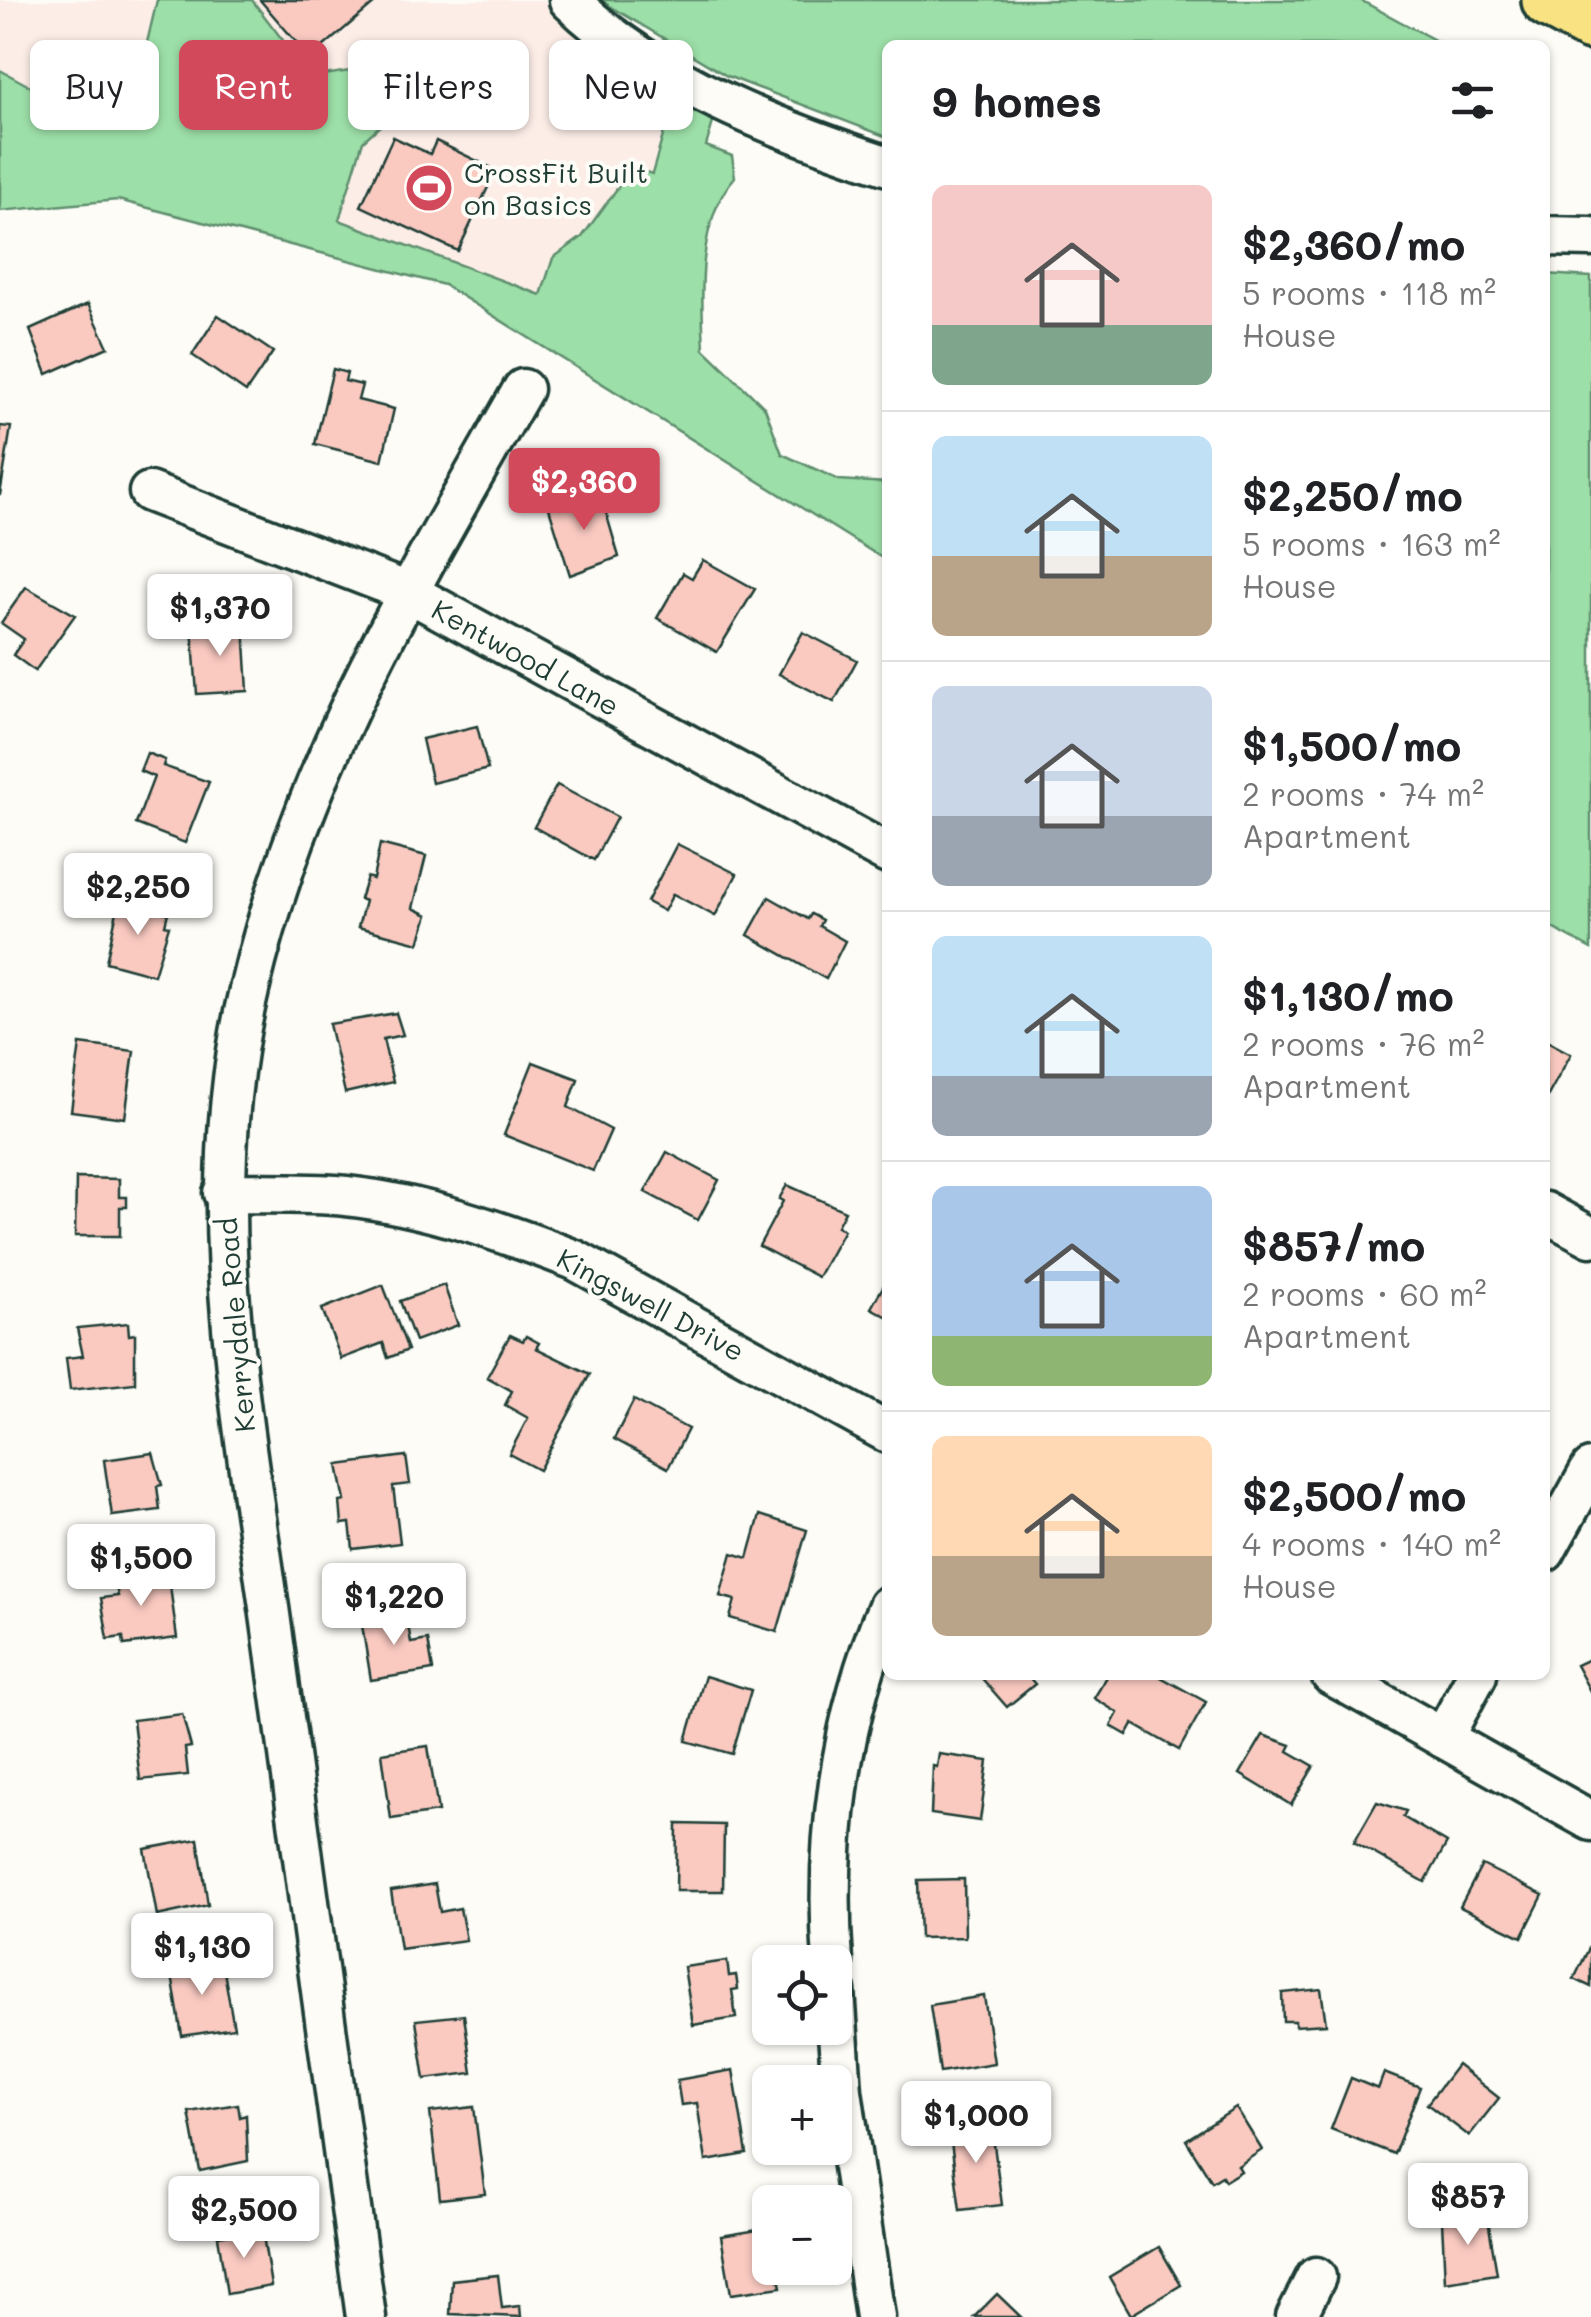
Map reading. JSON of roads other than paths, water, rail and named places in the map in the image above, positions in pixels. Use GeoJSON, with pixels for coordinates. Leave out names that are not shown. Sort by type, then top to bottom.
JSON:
{"type":"FeatureCollection","features":[{"type":"Feature","properties":{"kind":"highway"},"geometry":{"type":"LineString","coordinates":[[1550,0],[1591,22]]}},
{"type":"Feature","properties":{"kind":"street"},"geometry":{"type":"LineString","coordinates":[[569,0],[600,28],[662,71],[737,106],[882,164]]}},
{"type":"Feature","properties":{"kind":"street"},"geometry":{"type":"LineString","coordinates":[[1550,236],[1591,237]]}},
{"type":"Feature","properties":{"kind":"street","name":"Kerrydale Road"},"geometry":{"type":"LineString","coordinates":[[366,2317],[250,1484],[229,1302],[223,1193],[230,1097],[247,995],[280,874],[336,732],[408,592],[524,389]]}},
{"type":"Feature","properties":{"kind":"street","name":"Kentwood Lane"},"geometry":{"type":"LineString","coordinates":[[148,492],[408,592],[882,851]]}},
{"type":"Feature","properties":{"kind":"street","name":"Kingswell Drive"},"geometry":{"type":"LineString","coordinates":[[223,1193],[347,1196],[444,1216],[538,1246],[575,1260],[882,1429]]}},
{"type":"Feature","properties":{"kind":"street"},"geometry":{"type":"LineString","coordinates":[[1550,1215],[1591,1237]]}},
{"type":"Feature","properties":{"kind":"street"},"geometry":{"type":"LineString","coordinates":[[1550,1543],[1591,1469]]}},
{"type":"Feature","properties":{"kind":"street"},"geometry":{"type":"LineString","coordinates":[[832,1945],[828,1898],[839,1778],[858,1694],[882,1624]]}},
{"type":"Feature","properties":{"kind":"street"},"geometry":{"type":"LineString","coordinates":[[1340,1680],[1591,1821]]}},
{"type":"Feature","properties":{"kind":"street"},"geometry":{"type":"LineString","coordinates":[[1443,1738],[1475,1680]]}},
{"type":"Feature","properties":{"kind":"street"},"geometry":{"type":"LineString","coordinates":[[839,2045],[874,2317]]}},
{"type":"Feature","properties":{"kind":"street"},"geometry":{"type":"LineString","coordinates":[[1296,2317],[1316,2277]]}},
{"type":"Feature","properties":{"kind":"place","name":"CrossFit Built on Basics"},"geometry":{"type":"Point","coordinates":[429,188]}}]}
